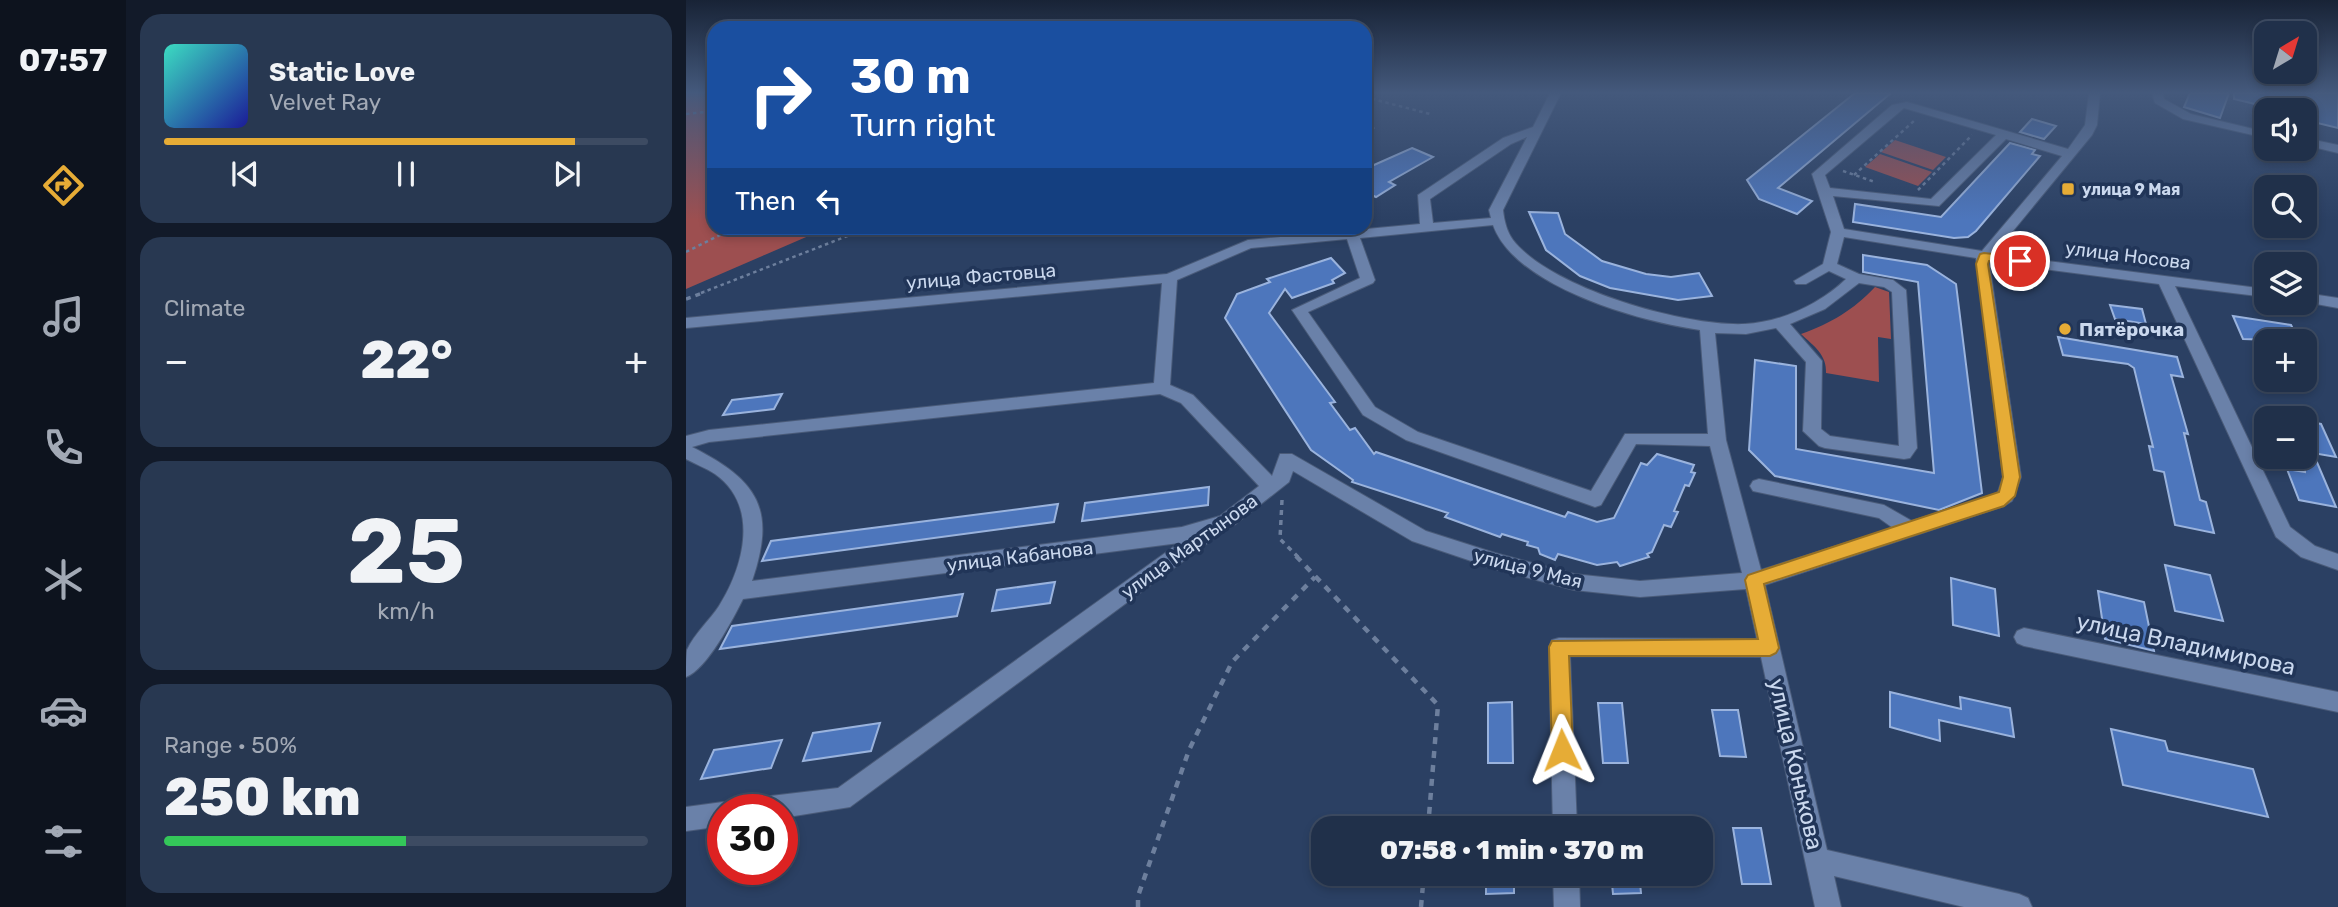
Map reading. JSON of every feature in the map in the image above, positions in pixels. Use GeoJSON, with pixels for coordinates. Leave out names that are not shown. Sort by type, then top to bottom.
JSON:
{"type":"FeatureCollection","features":[{"type":"Feature","properties":{"kind":"street"},"geometry":{"type":"LineString","coordinates":[[1427,227],[1423,198],[1507,141],[1523,135]]}},
{"type":"Feature","properties":{"kind":"street"},"geometry":{"type":"LineString","coordinates":[[1535,135],[1496,210],[1497,221],[1510,246],[1526,261],[1571,288],[1625,307],[1707,325],[1745,330],[1779,321],[1823,304],[1856,278]]}},
{"type":"Feature","properties":{"kind":"street"},"geometry":{"type":"LineString","coordinates":[[1801,281],[1829,266],[1838,232],[1818,174],[1863,135]]}},
{"type":"Feature","properties":{"kind":"street"},"geometry":{"type":"LineString","coordinates":[[1825,191],[1934,203],[2003,135]]}},
{"type":"Feature","properties":{"kind":"street"},"geometry":{"type":"LineString","coordinates":[[2008,135],[2070,155]]}},
{"type":"Feature","properties":{"kind":"street"},"geometry":{"type":"LineString","coordinates":[[1984,257],[2084,135]]}},
{"type":"Feature","properties":{"kind":"street"},"geometry":{"type":"LineString","coordinates":[[2317,145],[2338,149]]}},
{"type":"Feature","properties":{"kind":"street","name":"улица Фастовца"},"geometry":{"type":"LineString","coordinates":[[1372,232],[1497,221]]}},
{"type":"Feature","properties":{"kind":"street","name":"улица Носова"},"geometry":{"type":"LineString","coordinates":[[1838,232],[1969,251],[1984,257],[2254,291]]}},
{"type":"Feature","properties":{"kind":"street","name":"улица Фастовца"},"geometry":{"type":"LineString","coordinates":[[686,323],[1170,278],[1248,244],[1342,235]]}},
{"type":"Feature","properties":{"kind":"street"},"geometry":{"type":"LineString","coordinates":[[1352,235],[1368,280],[1299,310],[1370,411],[1412,436],[1595,500],[1631,438],[1717,440]]}},
{"type":"Feature","properties":{"kind":"street","name":"улица 9 Мая"},"geometry":{"type":"LineString","coordinates":[[1280,474],[1419,536],[1574,582],[1640,589],[1754,580],[1998,501],[2006,496],[2011,486],[1982,264],[1984,257]]}},
{"type":"Feature","properties":{"kind":"street"},"geometry":{"type":"LineString","coordinates":[[1779,321],[1815,361],[1812,431],[1816,437],[1825,442],[1903,453],[1908,448],[1899,290],[1888,283],[1856,278],[1829,266]]}},
{"type":"Feature","properties":{"kind":"street"},"geometry":{"type":"LineString","coordinates":[[686,442],[722,435],[1162,388],[1170,278]]}},
{"type":"Feature","properties":{"kind":"street"},"geometry":{"type":"LineString","coordinates":[[2164,278],[2283,532],[2302,550],[2320,559],[2338,562]]}},
{"type":"Feature","properties":{"kind":"street"},"geometry":{"type":"LineString","coordinates":[[2317,300],[2338,303]]}},
{"type":"Feature","properties":{"kind":"street","name":"улица Конькова"},"geometry":{"type":"LineString","coordinates":[[1707,325],[1717,440],[1754,580],[1828,907]]}},
{"type":"Feature","properties":{"kind":"street","name":"улица Мартынова"},"geometry":{"type":"LineString","coordinates":[[1162,388],[1187,399],[1280,474]]}},
{"type":"Feature","properties":{"kind":"street"},"geometry":{"type":"LineString","coordinates":[[686,451],[715,462],[746,491],[756,535],[739,591],[714,633],[686,667]]}},
{"type":"Feature","properties":{"kind":"street","name":"улица Кабанова"},"geometry":{"type":"LineString","coordinates":[[739,591],[1182,535],[1221,523],[1280,474]]}},
{"type":"Feature","properties":{"kind":"street"},"geometry":{"type":"LineString","coordinates":[[1759,486],[1884,512],[1911,530]]}},
{"type":"Feature","properties":{"kind":"street","name":"улица Мартынова"},"geometry":{"type":"LineString","coordinates":[[798,804],[842,799],[1221,523]]}},
{"type":"Feature","properties":{"kind":"street","name":"улица Владимирова"},"geometry":{"type":"LineString","coordinates":[[2024,638],[2338,702]]}},
{"type":"Feature","properties":{"kind":"street"},"geometry":{"type":"LineString","coordinates":[[1565,816],[1559,647],[1770,648]]}},
{"type":"Feature","properties":{"kind":"street"},"geometry":{"type":"LineString","coordinates":[[686,819],[707,816]]}},
{"type":"Feature","properties":{"kind":"street"},"geometry":{"type":"LineString","coordinates":[[1817,860],[2019,907]]}},
{"type":"Feature","properties":{"kind":"street"},"geometry":{"type":"LineString","coordinates":[[1566,886],[1567,907]]}},
{"type":"Feature","properties":{"kind":"path"},"geometry":{"type":"LineString","coordinates":[[1854,175],[1899,135]]}},
{"type":"Feature","properties":{"kind":"path"},"geometry":{"type":"LineString","coordinates":[[1912,195],[1971,135]]}},
{"type":"Feature","properties":{"kind":"path"},"geometry":{"type":"LineString","coordinates":[[686,252],[720,235]]}},
{"type":"Feature","properties":{"kind":"path"},"geometry":{"type":"LineString","coordinates":[[686,299],[849,235]]}},
{"type":"Feature","properties":{"kind":"path"},"geometry":{"type":"LineString","coordinates":[[1280,474],[1280,539],[1438,705],[1429,816]]}},
{"type":"Feature","properties":{"kind":"path"},"geometry":{"type":"LineString","coordinates":[[1138,907],[1139,896],[1189,750],[1232,662],[1315,577]]}},
{"type":"Feature","properties":{"kind":"path"},"geometry":{"type":"LineString","coordinates":[[1421,907],[1423,886]]}},
{"type":"Feature","properties":{"kind":"shaded area"},"geometry":{"type":"Polygon","coordinates":[[[686,135],[707,135],[707,235],[811,235],[686,289],[686,135]]]}},
{"type":"Feature","properties":{"kind":"shaded area"},"geometry":{"type":"Polygon","coordinates":[[[1895,140],[1946,157],[1933,170],[1881,152],[1895,140]]]}},
{"type":"Feature","properties":{"kind":"shaded area"},"geometry":{"type":"Polygon","coordinates":[[[1880,154],[1932,172],[1918,186],[1865,167],[1880,154]]]}},
{"type":"Feature","properties":{"kind":"shaded area"},"geometry":{"type":"Polygon","coordinates":[[[1875,287],[1889,292],[1891,339],[1878,337],[1879,382],[1826,373],[1822,356],[1801,334],[1841,315],[1875,287]]]}},
{"type":"Feature","properties":{"kind":"building"},"geometry":{"type":"Polygon","coordinates":[[[1802,135],[1841,135],[1778,188],[1812,201],[1797,214],[1759,199],[1747,180],[1802,135]]]}},
{"type":"Feature","properties":{"kind":"building"},"geometry":{"type":"Polygon","coordinates":[[[2010,143],[2035,150],[2032,154],[2040,156],[1968,237],[1954,238],[1853,222],[1855,204],[1941,217],[2010,143]]]}},
{"type":"Feature","properties":{"kind":"building"},"geometry":{"type":"Polygon","coordinates":[[[1412,148],[1433,157],[1389,182],[1395,185],[1376,197],[1372,195],[1372,166],[1412,148]]]}},
{"type":"Feature","properties":{"kind":"building"},"geometry":{"type":"Polygon","coordinates":[[[1529,212],[1558,213],[1565,234],[1602,261],[1646,274],[1671,277],[1699,273],[1712,296],[1678,300],[1610,288],[1580,276],[1546,250],[1529,212]]]}},
{"type":"Feature","properties":{"kind":"building"},"geometry":{"type":"Polygon","coordinates":[[[1863,255],[1927,265],[1956,284],[1982,493],[1939,510],[1775,476],[1749,450],[1755,360],[1796,366],[1796,449],[1934,473],[1918,282],[1863,272],[1863,255]]]}},
{"type":"Feature","properties":{"kind":"building"},"geometry":{"type":"Polygon","coordinates":[[[1331,258],[1345,273],[1332,280],[1334,283],[1292,298],[1285,289],[1269,313],[1335,402],[1330,403],[1350,430],[1355,428],[1374,454],[1376,452],[1565,517],[1568,512],[1597,522],[1614,518],[1641,463],[1647,465],[1657,454],[1694,465],[1691,472],[1695,473],[1689,486],[1685,485],[1674,511],[1678,512],[1671,527],[1664,525],[1652,552],[1647,554],[1649,557],[1620,566],[1617,562],[1597,565],[1558,554],[1555,560],[1540,554],[1538,548],[1527,545],[1528,542],[1502,534],[1500,537],[1445,517],[1448,513],[1352,482],[1353,480],[1311,450],[1225,318],[1237,294],[1270,282],[1267,279],[1331,258]]]}},
{"type":"Feature","properties":{"kind":"building"},"geometry":{"type":"Polygon","coordinates":[[[2110,305],[2142,309],[2146,324],[2115,319],[2110,305]]]}},
{"type":"Feature","properties":{"kind":"building"},"geometry":{"type":"Polygon","coordinates":[[[2233,316],[2291,325],[2293,329],[2254,329],[2254,339],[2243,339],[2233,316]]]}},
{"type":"Feature","properties":{"kind":"building"},"geometry":{"type":"Polygon","coordinates":[[[2058,337],[2177,357],[2183,377],[2171,375],[2188,434],[2184,433],[2200,500],[2206,502],[2214,533],[2175,525],[2164,472],[2154,470],[2149,446],[2153,447],[2134,368],[2128,364],[2063,355],[2058,337]]]}},
{"type":"Feature","properties":{"kind":"building"},"geometry":{"type":"Polygon","coordinates":[[[782,394],[774,409],[723,415],[732,400],[782,394]]]}},
{"type":"Feature","properties":{"kind":"building"},"geometry":{"type":"Polygon","coordinates":[[[2317,423],[2321,424],[2336,457],[2317,454],[2317,423]]]}},
{"type":"Feature","properties":{"kind":"building"},"geometry":{"type":"Polygon","coordinates":[[[2317,462],[2336,507],[2299,500],[2287,469],[2305,472],[2305,469],[2317,469],[2317,462]]]}},
{"type":"Feature","properties":{"kind":"building"},"geometry":{"type":"Polygon","coordinates":[[[1209,487],[1208,505],[1082,521],[1085,503],[1209,487]]]}},
{"type":"Feature","properties":{"kind":"building"},"geometry":{"type":"Polygon","coordinates":[[[1058,504],[1054,522],[762,561],[771,541],[1058,504]]]}},
{"type":"Feature","properties":{"kind":"building"},"geometry":{"type":"Polygon","coordinates":[[[2165,565],[2210,575],[2223,621],[2175,611],[2165,565]]]}},
{"type":"Feature","properties":{"kind":"building"},"geometry":{"type":"Polygon","coordinates":[[[1951,578],[1995,589],[1999,636],[1953,625],[1951,578]]]}},
{"type":"Feature","properties":{"kind":"building"},"geometry":{"type":"Polygon","coordinates":[[[1055,582],[1050,603],[992,611],[997,590],[1055,582]]]}},
{"type":"Feature","properties":{"kind":"building"},"geometry":{"type":"Polygon","coordinates":[[[2098,591],[2144,602],[2154,651],[2105,639],[2098,591]]]}},
{"type":"Feature","properties":{"kind":"building"},"geometry":{"type":"Polygon","coordinates":[[[963,594],[957,616],[720,649],[732,626],[963,594]]]}},
{"type":"Feature","properties":{"kind":"building"},"geometry":{"type":"Polygon","coordinates":[[[1890,692],[1961,709],[1960,697],[2010,708],[2014,737],[1939,720],[1940,741],[1890,727],[1890,692]]]}},
{"type":"Feature","properties":{"kind":"building"},"geometry":{"type":"Polygon","coordinates":[[[1512,702],[1513,763],[1488,763],[1488,703],[1512,702]]]}},
{"type":"Feature","properties":{"kind":"building"},"geometry":{"type":"Polygon","coordinates":[[[1598,703],[1622,703],[1628,763],[1603,763],[1598,703]]]}},
{"type":"Feature","properties":{"kind":"building"},"geometry":{"type":"Polygon","coordinates":[[[1712,710],[1738,710],[1746,757],[1720,756],[1712,710]]]}},
{"type":"Feature","properties":{"kind":"building"},"geometry":{"type":"Polygon","coordinates":[[[880,723],[871,751],[803,761],[813,733],[880,723]]]}},
{"type":"Feature","properties":{"kind":"building"},"geometry":{"type":"Polygon","coordinates":[[[2111,729],[2165,741],[2168,751],[2253,769],[2268,817],[2123,785],[2111,729]]]}},
{"type":"Feature","properties":{"kind":"building"},"geometry":{"type":"Polygon","coordinates":[[[782,740],[771,768],[701,779],[714,750],[782,740]]]}},
{"type":"Feature","properties":{"kind":"building"},"geometry":{"type":"Polygon","coordinates":[[[1733,828],[1761,828],[1771,884],[1742,884],[1733,828]]]}},
{"type":"Feature","properties":{"kind":"building"},"geometry":{"type":"Polygon","coordinates":[[[1486,886],[1514,886],[1514,893],[1486,894],[1486,886]]]}},
{"type":"Feature","properties":{"kind":"building"},"geometry":{"type":"Polygon","coordinates":[[[1612,886],[1640,886],[1641,893],[1613,894],[1612,886]]]}},
{"type":"Feature","properties":{"kind":"place","name":"улица 9 Мая"},"geometry":{"type":"Point","coordinates":[2068,189]}},
{"type":"Feature","properties":{"kind":"place","name":"Пятёрочка"},"geometry":{"type":"Point","coordinates":[2065,329]}},
{"type":"Feature","properties":{"kind":"route"},"geometry":{"type":"LineString","coordinates":[[1562,750],[1559,647],[1770,648],[1754,580],[1779,574],[1998,501],[2006,496],[2012,477],[1982,264],[1984,257],[2020,261]]}}]}
